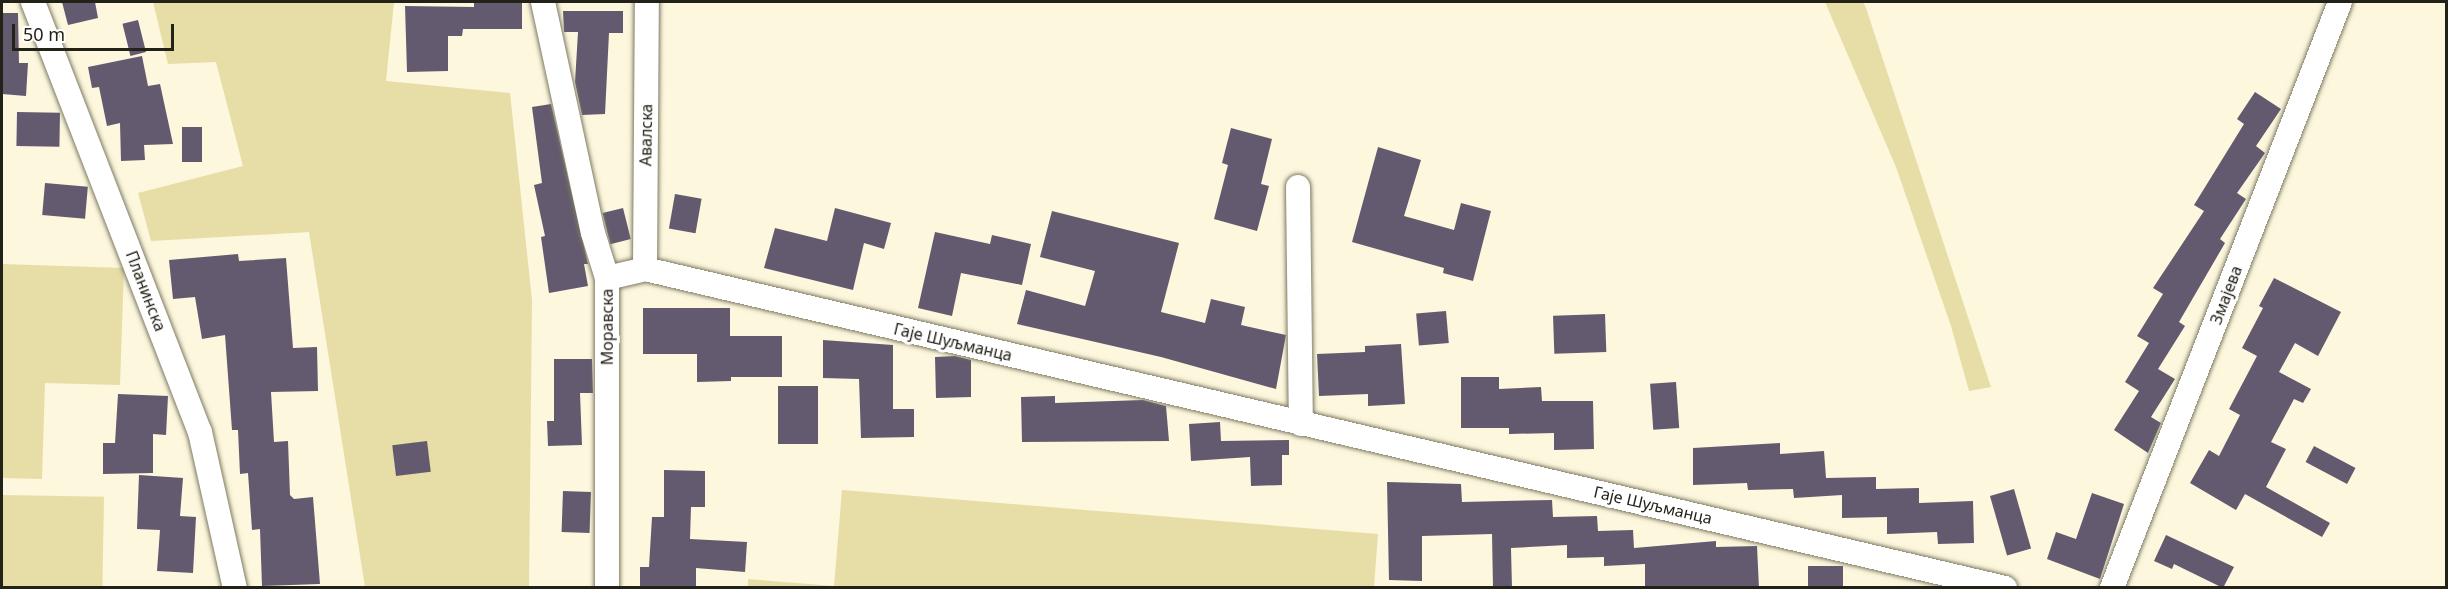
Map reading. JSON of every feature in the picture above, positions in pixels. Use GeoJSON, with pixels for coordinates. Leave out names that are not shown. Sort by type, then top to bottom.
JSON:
{"type":"FeatureCollection","features":[{"type":"Feature","properties":{"kind":"street","name":"Планинска"},"geometry":{"type":"LineString","coordinates":[[33,2],[200,432],[235,588]]}},
{"type":"Feature","properties":{"kind":"street","name":"Моравска"},"geometry":{"type":"LineString","coordinates":[[543,2],[593,233],[607,278],[608,588]]}},
{"type":"Feature","properties":{"kind":"street","name":"Авалска"},"geometry":{"type":"LineString","coordinates":[[645,269],[647,2]]}},
{"type":"Feature","properties":{"kind":"street","name":"Змајева"},"geometry":{"type":"LineString","coordinates":[[2112,588],[2340,2]]}},
{"type":"Feature","properties":{"kind":"street"},"geometry":{"type":"LineString","coordinates":[[1298,187],[1300,424]]}},
{"type":"Feature","properties":{"kind":"street","name":"Гаје Шуљманца"},"geometry":{"type":"LineString","coordinates":[[607,278],[645,269],[2005,588]]}},
{"type":"Feature","properties":{"kind":"shaded area"},"geometry":{"type":"Polygon","coordinates":[[[153,2],[394,2],[386,81],[510,93],[532,300],[529,587],[365,587],[309,232],[151,241],[138,193],[243,166],[216,62],[168,64],[153,2]]]}},
{"type":"Feature","properties":{"kind":"shaded area"},"geometry":{"type":"Polygon","coordinates":[[[1825,2],[1863,2],[1866,8],[1991,387],[1969,391],[1951,326],[1896,167],[1825,2]]]}},
{"type":"Feature","properties":{"kind":"shaded area"},"geometry":{"type":"Polygon","coordinates":[[[2,264],[124,268],[120,385],[45,383],[42,479],[2,478],[2,264]]]}},
{"type":"Feature","properties":{"kind":"shaded area"},"geometry":{"type":"Polygon","coordinates":[[[842,490],[1378,534],[1374,587],[748,587],[748,579],[834,586],[842,490]]]}},
{"type":"Feature","properties":{"kind":"shaded area"},"geometry":{"type":"Polygon","coordinates":[[[2,495],[104,497],[102,588],[2,587],[2,495]]]}},
{"type":"Feature","properties":{"kind":"building"},"geometry":{"type":"Polygon","coordinates":[[[62,2],[95,2],[98,18],[68,25],[62,2]]]}},
{"type":"Feature","properties":{"kind":"building"},"geometry":{"type":"Polygon","coordinates":[[[474,2],[522,2],[522,29],[463,29],[462,36],[448,36],[448,71],[407,72],[405,6],[474,7],[474,2]]]}},
{"type":"Feature","properties":{"kind":"building"},"geometry":{"type":"Polygon","coordinates":[[[563,11],[623,11],[623,33],[609,33],[605,114],[582,115],[575,82],[578,32],[564,32],[563,11]]]}},
{"type":"Feature","properties":{"kind":"building"},"geometry":{"type":"Polygon","coordinates":[[[2,13],[18,13],[19,63],[28,63],[26,96],[2,94],[2,13]]]}},
{"type":"Feature","properties":{"kind":"building"},"geometry":{"type":"Polygon","coordinates":[[[138,20],[146,52],[130,56],[122,24],[138,20]]]}},
{"type":"Feature","properties":{"kind":"building"},"geometry":{"type":"Polygon","coordinates":[[[142,56],[148,86],[160,84],[173,144],[144,145],[145,160],[121,161],[120,123],[107,126],[99,87],[92,88],[88,67],[142,56]]]}},
{"type":"Feature","properties":{"kind":"building"},"geometry":{"type":"Polygon","coordinates":[[[2255,92],[2281,109],[2256,146],[2265,153],[2237,193],[2246,199],[2220,239],[2225,243],[2179,322],[2185,326],[2158,369],[2175,379],[2151,417],[2161,423],[2148,453],[2114,430],[2139,391],[2125,382],[2149,343],[2137,336],[2163,294],[2153,288],[2204,211],[2194,205],[2244,124],[2237,119],[2255,92]]]}},
{"type":"Feature","properties":{"kind":"building"},"geometry":{"type":"Polygon","coordinates":[[[551,104],[588,264],[584,264],[588,286],[549,293],[541,237],[545,236],[534,185],[542,183],[532,107],[551,104]]]}},
{"type":"Feature","properties":{"kind":"building"},"geometry":{"type":"Polygon","coordinates":[[[17,112],[60,113],[59,147],[16,146],[17,112]]]}},
{"type":"Feature","properties":{"kind":"building"},"geometry":{"type":"Polygon","coordinates":[[[182,127],[202,127],[202,162],[182,162],[182,127]]]}},
{"type":"Feature","properties":{"kind":"building"},"geometry":{"type":"Polygon","coordinates":[[[1231,128],[1272,139],[1261,184],[1269,186],[1257,231],[1214,219],[1228,165],[1222,163],[1231,128]]]}},
{"type":"Feature","properties":{"kind":"building"},"geometry":{"type":"Polygon","coordinates":[[[1378,147],[1421,160],[1404,216],[1454,230],[1461,203],[1491,211],[1473,281],[1443,273],[1444,268],[1352,242],[1378,147]]]}},
{"type":"Feature","properties":{"kind":"building"},"geometry":{"type":"Polygon","coordinates":[[[45,183],[88,187],[85,219],[42,215],[45,183]]]}},
{"type":"Feature","properties":{"kind":"building"},"geometry":{"type":"Polygon","coordinates":[[[675,194],[702,199],[696,233],[669,228],[675,194]]]}},
{"type":"Feature","properties":{"kind":"building"},"geometry":{"type":"Polygon","coordinates":[[[623,208],[631,239],[610,244],[603,213],[623,208]]]}},
{"type":"Feature","properties":{"kind":"building"},"geometry":{"type":"Polygon","coordinates":[[[835,208],[891,223],[884,249],[864,243],[853,290],[764,268],[775,228],[827,241],[835,208]]]}},
{"type":"Feature","properties":{"kind":"building"},"geometry":{"type":"Polygon","coordinates":[[[1052,211],[1179,243],[1161,312],[1205,323],[1211,299],[1245,307],[1241,325],[1286,335],[1276,389],[1161,357],[1017,324],[1026,290],[1085,306],[1095,271],[1040,257],[1052,211]]]}},
{"type":"Feature","properties":{"kind":"building"},"geometry":{"type":"Polygon","coordinates":[[[935,232],[990,244],[992,235],[1031,244],[1022,285],[961,273],[952,316],[918,308],[935,232]]]}},
{"type":"Feature","properties":{"kind":"building"},"geometry":{"type":"Polygon","coordinates":[[[238,254],[239,261],[286,258],[293,348],[317,347],[318,391],[271,392],[274,442],[288,441],[290,495],[294,499],[313,497],[320,584],[262,586],[260,529],[252,530],[248,473],[240,474],[238,430],[232,430],[225,335],[202,339],[195,297],[173,299],[169,260],[238,254]]]}},
{"type":"Feature","properties":{"kind":"building"},"geometry":{"type":"Polygon","coordinates":[[[2274,278],[2341,312],[2318,356],[2295,343],[2279,372],[2311,389],[2303,403],[2294,399],[2271,442],[2286,449],[2266,487],[2330,523],[2322,537],[2245,494],[2236,510],[2190,483],[2209,450],[2219,456],[2240,415],[2229,409],[2257,356],[2242,348],[2263,308],[2259,306],[2274,278]]]}},
{"type":"Feature","properties":{"kind":"building"},"geometry":{"type":"Polygon","coordinates":[[[643,308],[730,308],[730,336],[782,336],[782,377],[731,377],[731,381],[697,382],[697,354],[643,354],[643,308]]]}},
{"type":"Feature","properties":{"kind":"building"},"geometry":{"type":"Polygon","coordinates":[[[1446,311],[1449,343],[1419,345],[1416,314],[1446,311]]]}},
{"type":"Feature","properties":{"kind":"building"},"geometry":{"type":"Polygon","coordinates":[[[1605,314],[1606,352],[1554,354],[1553,316],[1605,314]]]}},
{"type":"Feature","properties":{"kind":"building"},"geometry":{"type":"Polygon","coordinates":[[[823,340],[893,345],[893,409],[914,409],[914,437],[861,438],[859,379],[823,378],[823,340]]]}},
{"type":"Feature","properties":{"kind":"building"},"geometry":{"type":"Polygon","coordinates":[[[1401,344],[1405,404],[1368,406],[1368,394],[1319,396],[1317,354],[1365,352],[1365,346],[1401,344]]]}},
{"type":"Feature","properties":{"kind":"building"},"geometry":{"type":"Polygon","coordinates":[[[955,356],[971,360],[971,397],[936,398],[935,357],[955,356]]]}},
{"type":"Feature","properties":{"kind":"building"},"geometry":{"type":"Polygon","coordinates":[[[554,359],[592,359],[593,393],[580,393],[582,445],[548,446],[547,421],[554,421],[554,359]]]}},
{"type":"Feature","properties":{"kind":"building"},"geometry":{"type":"Polygon","coordinates":[[[1461,377],[1499,377],[1499,389],[1541,387],[1542,401],[1593,401],[1594,449],[1554,450],[1554,433],[1509,434],[1509,428],[1461,428],[1461,377]]]}},
{"type":"Feature","properties":{"kind":"building"},"geometry":{"type":"Polygon","coordinates":[[[1676,382],[1679,428],[1653,430],[1650,384],[1676,382]]]}},
{"type":"Feature","properties":{"kind":"building"},"geometry":{"type":"Polygon","coordinates":[[[778,386],[818,386],[818,444],[778,444],[778,386]]]}},
{"type":"Feature","properties":{"kind":"building"},"geometry":{"type":"Polygon","coordinates":[[[118,394],[168,396],[166,435],[153,434],[153,473],[103,474],[103,443],[115,443],[118,394]]]}},
{"type":"Feature","properties":{"kind":"building"},"geometry":{"type":"Polygon","coordinates":[[[1055,396],[1055,403],[1143,400],[1166,406],[1169,441],[1022,442],[1021,397],[1055,396]]]}},
{"type":"Feature","properties":{"kind":"building"},"geometry":{"type":"Polygon","coordinates":[[[1220,422],[1221,441],[1289,440],[1289,455],[1282,455],[1282,485],[1251,486],[1250,457],[1191,461],[1189,424],[1220,422]]]}},
{"type":"Feature","properties":{"kind":"building"},"geometry":{"type":"Polygon","coordinates":[[[427,441],[431,472],[396,476],[392,445],[427,441]]]}},
{"type":"Feature","properties":{"kind":"building"},"geometry":{"type":"Polygon","coordinates":[[[1780,443],[1780,454],[1824,451],[1826,478],[1876,477],[1876,489],[1919,488],[1919,503],[1973,501],[1974,543],[1938,544],[1937,532],[1887,534],[1887,517],[1842,518],[1842,495],[1794,498],[1793,489],[1748,490],[1747,483],[1693,485],[1693,448],[1780,443]]]}},
{"type":"Feature","properties":{"kind":"building"},"geometry":{"type":"Polygon","coordinates":[[[2314,446],[2355,468],[2347,484],[2306,462],[2314,446]]]}},
{"type":"Feature","properties":{"kind":"building"},"geometry":{"type":"Polygon","coordinates":[[[664,470],[705,471],[705,507],[691,507],[690,539],[747,542],[745,572],[696,568],[696,588],[640,588],[640,567],[649,567],[652,517],[664,517],[664,470]]]}},
{"type":"Feature","properties":{"kind":"building"},"geometry":{"type":"Polygon","coordinates":[[[139,475],[183,478],[180,516],[196,517],[193,573],[157,571],[160,530],[137,529],[139,475]]]}},
{"type":"Feature","properties":{"kind":"building"},"geometry":{"type":"Polygon","coordinates":[[[1387,482],[1461,484],[1462,502],[1552,500],[1553,517],[1597,516],[1598,531],[1633,530],[1634,548],[1716,541],[1716,547],[1757,546],[1759,588],[1645,588],[1645,564],[1604,566],[1604,557],[1567,558],[1567,545],[1511,548],[1512,588],[1493,588],[1492,534],[1422,536],[1422,581],[1389,580],[1387,482]]]}},
{"type":"Feature","properties":{"kind":"building"},"geometry":{"type":"Polygon","coordinates":[[[2014,489],[2031,549],[2007,555],[1990,496],[2014,489]]]}},
{"type":"Feature","properties":{"kind":"building"},"geometry":{"type":"Polygon","coordinates":[[[563,491],[591,492],[590,533],[562,532],[563,491]]]}},
{"type":"Feature","properties":{"kind":"building"},"geometry":{"type":"Polygon","coordinates":[[[2092,493],[2124,504],[2100,579],[2047,559],[2056,532],[2076,539],[2092,493]]]}},
{"type":"Feature","properties":{"kind":"building"},"geometry":{"type":"Polygon","coordinates":[[[2166,535],[2234,567],[2223,588],[2174,564],[2172,569],[2154,561],[2166,535]]]}},
{"type":"Feature","properties":{"kind":"building"},"geometry":{"type":"Polygon","coordinates":[[[1808,566],[1843,566],[1843,588],[1808,588],[1808,566]]]}}]}
